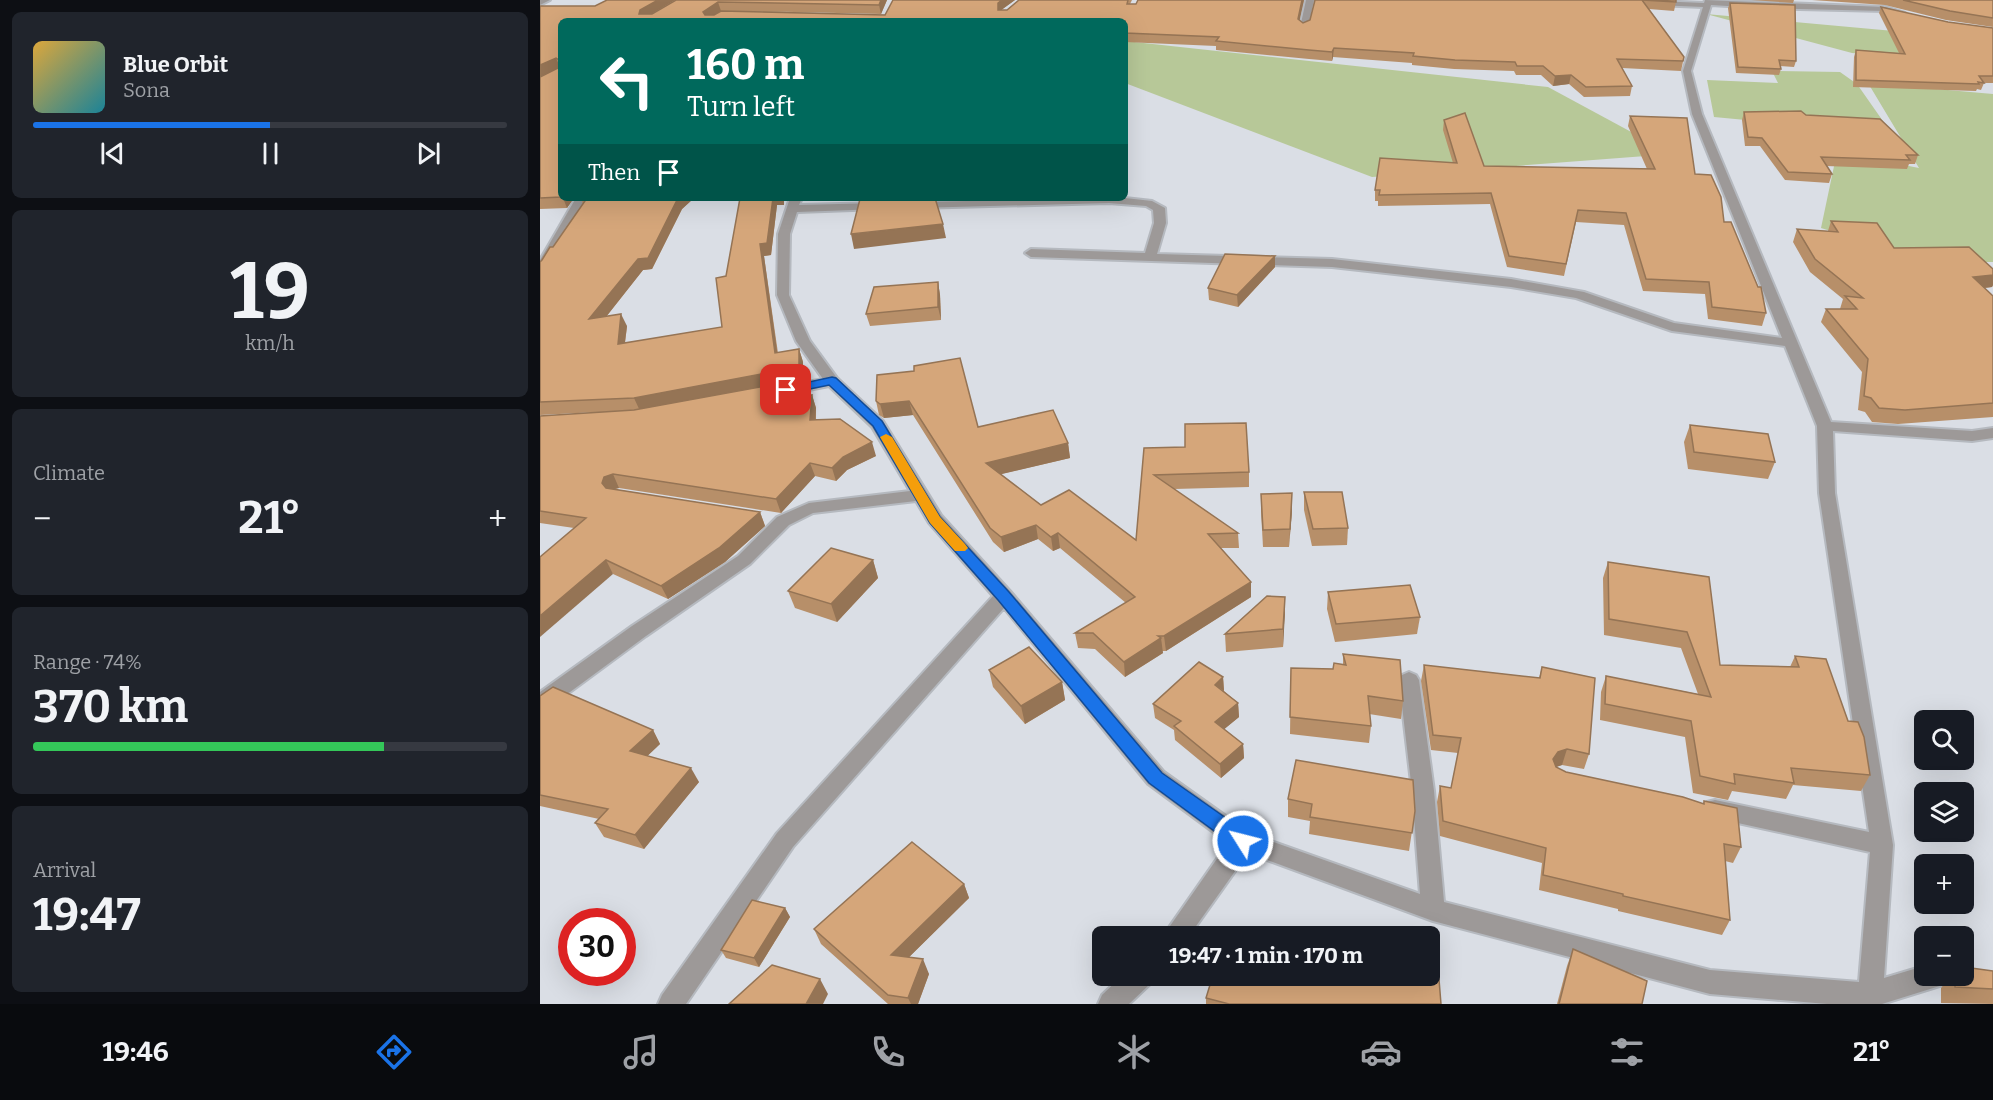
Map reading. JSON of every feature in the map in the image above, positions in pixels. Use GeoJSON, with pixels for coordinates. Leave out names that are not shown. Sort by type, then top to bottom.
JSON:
{"type":"FeatureCollection","features":[{"type":"Feature","properties":{"kind":"street"},"geometry":{"type":"LineString","coordinates":[[540,3],[546,0]]}},
{"type":"Feature","properties":{"kind":"street"},"geometry":{"type":"LineString","coordinates":[[1304,28],[1310,0]]}},
{"type":"Feature","properties":{"kind":"street"},"geometry":{"type":"LineString","coordinates":[[1649,3],[1708,2],[1761,6],[1885,9],[1905,14]]}},
{"type":"Feature","properties":{"kind":"street"},"geometry":{"type":"LineString","coordinates":[[1708,2],[1687,71],[1697,114],[1825,426],[1827,493],[1882,845],[1869,999]]}},
{"type":"Feature","properties":{"kind":"street"},"geometry":{"type":"LineString","coordinates":[[540,271],[580,201]]}},
{"type":"Feature","properties":{"kind":"street"},"geometry":{"type":"LineString","coordinates":[[1073,201],[893,206],[795,203],[784,234],[783,295],[803,341],[832,381],[878,423],[935,519],[1004,596],[1156,778],[1243,841],[1433,909],[1710,982],[1869,999],[1914,983]]}},
{"type":"Feature","properties":{"kind":"street"},"geometry":{"type":"LineString","coordinates":[[1122,201],[1148,203],[1159,208],[1160,223],[1150,256]]}},
{"type":"Feature","properties":{"kind":"street"},"geometry":{"type":"LineString","coordinates":[[1031,253],[1332,263],[1511,283],[1579,295],[1672,327],[1791,343]]}},
{"type":"Feature","properties":{"kind":"street"},"geometry":{"type":"LineString","coordinates":[[764,395],[832,381]]}},
{"type":"Feature","properties":{"kind":"street"},"geometry":{"type":"LineString","coordinates":[[1825,426],[1972,436],[1993,433]]}},
{"type":"Feature","properties":{"kind":"street"},"geometry":{"type":"LineString","coordinates":[[540,703],[639,631],[744,560],[783,521],[809,508],[920,495]]}},
{"type":"Feature","properties":{"kind":"street"},"geometry":{"type":"LineString","coordinates":[[760,518],[783,521]]}},
{"type":"Feature","properties":{"kind":"street"},"geometry":{"type":"LineString","coordinates":[[671,1004],[785,840],[1004,596]]}},
{"type":"Feature","properties":{"kind":"street"},"geometry":{"type":"LineString","coordinates":[[1409,680],[1423,791],[1433,909]]}},
{"type":"Feature","properties":{"kind":"street"},"geometry":{"type":"LineString","coordinates":[[1699,806],[1882,845]]}},
{"type":"Feature","properties":{"kind":"street"},"geometry":{"type":"LineString","coordinates":[[1182,926],[1243,841]]}},
{"type":"Feature","properties":{"kind":"street"},"geometry":{"type":"LineString","coordinates":[[1111,1004],[1130,986]]}},
{"type":"Feature","properties":{"kind":"green space"},"geometry":{"type":"Polygon","coordinates":[[[1706,14],[1993,40],[1993,67],[1852,53],[1706,14]]]}},
{"type":"Feature","properties":{"kind":"green space"},"geometry":{"type":"Polygon","coordinates":[[[1128,41],[1548,87],[1672,154],[1372,177],[1128,84],[1128,41]]]}},
{"type":"Feature","properties":{"kind":"green space"},"geometry":{"type":"Polygon","coordinates":[[[1772,71],[1840,72],[1857,84],[1892,134],[1714,117],[1707,80],[1778,83],[1772,71]]]}},
{"type":"Feature","properties":{"kind":"green space"},"geometry":{"type":"Polygon","coordinates":[[[1868,83],[1993,94],[1993,262],[1931,262],[1821,228],[1837,152],[1919,168],[1868,83]]]}},
{"type":"Feature","properties":{"kind":"building"},"geometry":{"type":"Polygon","coordinates":[[[607,0],[658,0],[640,10],[639,14],[652,14],[676,0],[881,0],[879,5],[718,2],[703,12],[705,15],[714,15],[721,11],[885,15],[893,0],[1002,0],[998,3],[998,10],[1007,10],[1019,0],[1128,0],[1127,4],[1136,4],[1138,0],[1302,0],[1298,19],[1303,23],[1310,20],[1315,0],[1642,0],[1684,57],[1683,61],[1617,59],[1632,86],[1586,87],[1571,75],[1555,76],[1543,66],[1517,66],[1515,62],[1455,60],[1413,56],[1414,53],[1334,48],[1332,52],[1216,41],[1219,37],[1128,33],[1128,18],[558,18],[558,59],[556,58],[540,65],[540,6],[595,6],[607,0]]]}},
{"type":"Feature","properties":{"kind":"building"},"geometry":{"type":"Polygon","coordinates":[[[1642,0],[1676,0],[1676,2],[1642,0]]]}},
{"type":"Feature","properties":{"kind":"building"},"geometry":{"type":"Polygon","coordinates":[[[1903,0],[1993,0],[1993,18],[1950,11],[1903,0]]]}},
{"type":"Feature","properties":{"kind":"building"},"geometry":{"type":"Polygon","coordinates":[[[1730,3],[1795,5],[1796,61],[1779,60],[1781,69],[1738,67],[1730,3]]]}},
{"type":"Feature","properties":{"kind":"building"},"geometry":{"type":"Polygon","coordinates":[[[1881,7],[1948,22],[1993,28],[1993,76],[1979,76],[1984,83],[1978,82],[1979,84],[1856,80],[1856,50],[1905,54],[1881,7]]]}},
{"type":"Feature","properties":{"kind":"building"},"geometry":{"type":"Polygon","coordinates":[[[558,68],[558,197],[540,198],[540,77],[558,68]]]}},
{"type":"Feature","properties":{"kind":"building"},"geometry":{"type":"Polygon","coordinates":[[[1801,111],[1806,115],[1880,119],[1918,155],[1906,155],[1910,160],[1821,157],[1832,174],[1788,172],[1762,138],[1748,137],[1744,112],[1801,111]]]}},
{"type":"Feature","properties":{"kind":"building"},"geometry":{"type":"Polygon","coordinates":[[[1465,113],[1484,166],[1655,169],[1630,116],[1687,118],[1695,174],[1711,175],[1721,197],[1724,222],[1731,222],[1758,287],[1761,287],[1766,313],[1712,307],[1709,282],[1646,279],[1626,213],[1578,210],[1566,264],[1509,256],[1491,193],[1379,195],[1380,190],[1375,190],[1380,158],[1457,163],[1444,120],[1465,113]]]}},
{"type":"Feature","properties":{"kind":"building"},"geometry":{"type":"Polygon","coordinates":[[[585,201],[676,201],[648,258],[638,259],[589,319],[621,314],[618,344],[722,327],[716,278],[726,276],[739,201],[773,201],[767,243],[760,244],[775,353],[799,349],[799,367],[634,398],[540,402],[540,262],[550,247],[553,247],[585,201]]]}},
{"type":"Feature","properties":{"kind":"building"},"geometry":{"type":"Polygon","coordinates":[[[859,201],[936,201],[943,224],[851,234],[859,201]]]}},
{"type":"Feature","properties":{"kind":"building"},"geometry":{"type":"Polygon","coordinates":[[[1831,221],[1877,223],[1894,248],[1969,247],[1993,269],[1993,275],[1973,277],[1993,296],[1993,403],[1905,410],[1879,408],[1871,398],[1864,396],[1868,359],[1826,309],[1857,309],[1845,296],[1863,298],[1815,259],[1797,229],[1838,232],[1831,221]]]}},
{"type":"Feature","properties":{"kind":"building"},"geometry":{"type":"Polygon","coordinates":[[[1225,254],[1275,256],[1237,295],[1208,288],[1225,254]]]}},
{"type":"Feature","properties":{"kind":"building"},"geometry":{"type":"Polygon","coordinates":[[[938,282],[938,307],[866,314],[874,287],[938,282]]]}},
{"type":"Feature","properties":{"kind":"building"},"geometry":{"type":"Polygon","coordinates":[[[960,358],[978,427],[1053,410],[1068,443],[986,463],[1041,505],[1069,490],[1136,540],[1144,448],[1185,447],[1185,424],[1246,423],[1249,472],[1154,475],[1238,533],[1208,534],[1251,582],[1164,636],[1158,636],[1161,638],[1124,662],[1093,633],[1075,633],[1135,597],[1058,533],[1051,537],[1036,525],[1001,537],[990,528],[909,401],[880,404],[876,401],[877,375],[914,371],[914,366],[960,358]]]}},
{"type":"Feature","properties":{"kind":"building"},"geometry":{"type":"Polygon","coordinates":[[[798,380],[798,397],[812,395],[810,420],[840,419],[872,442],[843,457],[832,468],[810,463],[776,499],[613,474],[604,477],[602,483],[606,488],[760,512],[719,548],[661,586],[606,560],[540,616],[540,557],[586,518],[540,511],[540,416],[634,410],[798,380]]]}},
{"type":"Feature","properties":{"kind":"building"},"geometry":{"type":"Polygon","coordinates":[[[1690,425],[1768,434],[1775,462],[1694,452],[1690,425]]]}},
{"type":"Feature","properties":{"kind":"building"},"geometry":{"type":"Polygon","coordinates":[[[1304,492],[1342,492],[1348,528],[1313,529],[1304,492]]]}},
{"type":"Feature","properties":{"kind":"building"},"geometry":{"type":"Polygon","coordinates":[[[1292,493],[1290,529],[1263,530],[1261,494],[1292,493]]]}},
{"type":"Feature","properties":{"kind":"building"},"geometry":{"type":"Polygon","coordinates":[[[831,548],[873,560],[831,604],[788,591],[831,548]]]}},
{"type":"Feature","properties":{"kind":"building"},"geometry":{"type":"Polygon","coordinates":[[[1608,562],[1709,577],[1720,665],[1799,667],[1795,656],[1826,659],[1848,721],[1858,722],[1864,737],[1870,775],[1791,768],[1794,783],[1734,774],[1735,784],[1700,776],[1691,721],[1605,704],[1606,676],[1711,697],[1687,632],[1609,619],[1608,562]]]}},
{"type":"Feature","properties":{"kind":"building"},"geometry":{"type":"Polygon","coordinates":[[[1410,585],[1420,617],[1336,624],[1328,592],[1410,585]]]}},
{"type":"Feature","properties":{"kind":"building"},"geometry":{"type":"Polygon","coordinates":[[[1267,596],[1285,597],[1283,629],[1225,634],[1267,596]]]}},
{"type":"Feature","properties":{"kind":"building"},"geometry":{"type":"Polygon","coordinates":[[[1029,647],[1062,682],[1021,706],[989,670],[1029,647]]]}},
{"type":"Feature","properties":{"kind":"building"},"geometry":{"type":"Polygon","coordinates":[[[1343,654],[1400,660],[1403,701],[1368,696],[1371,726],[1290,717],[1291,668],[1333,669],[1334,663],[1346,665],[1343,654]]]}},
{"type":"Feature","properties":{"kind":"building"},"geometry":{"type":"Polygon","coordinates":[[[1199,662],[1223,677],[1215,685],[1238,703],[1215,722],[1243,744],[1220,764],[1174,726],[1181,721],[1153,704],[1199,662]]]}},
{"type":"Feature","properties":{"kind":"building"},"geometry":{"type":"Polygon","coordinates":[[[1424,665],[1540,678],[1542,667],[1595,678],[1589,754],[1567,749],[1558,752],[1553,759],[1556,767],[1566,772],[1683,797],[1704,804],[1704,801],[1737,808],[1741,847],[1724,844],[1730,920],[1543,875],[1546,848],[1443,821],[1440,786],[1451,788],[1461,738],[1433,735],[1424,665]]]}},
{"type":"Feature","properties":{"kind":"building"},"geometry":{"type":"Polygon","coordinates":[[[553,687],[653,730],[630,751],[691,768],[635,835],[595,823],[608,809],[540,795],[540,696],[553,687]]]}},
{"type":"Feature","properties":{"kind":"building"},"geometry":{"type":"Polygon","coordinates":[[[1296,760],[1413,780],[1415,811],[1412,833],[1310,817],[1312,804],[1288,799],[1296,760]]]}},
{"type":"Feature","properties":{"kind":"building"},"geometry":{"type":"Polygon","coordinates":[[[912,842],[964,884],[891,955],[923,959],[908,998],[888,995],[814,929],[912,842]]]}},
{"type":"Feature","properties":{"kind":"building"},"geometry":{"type":"Polygon","coordinates":[[[752,900],[785,908],[754,958],[721,950],[752,900]]]}},
{"type":"Feature","properties":{"kind":"building"},"geometry":{"type":"Polygon","coordinates":[[[1573,949],[1647,981],[1642,1004],[1559,1004],[1573,949]]]}},
{"type":"Feature","properties":{"kind":"building"},"geometry":{"type":"Polygon","coordinates":[[[772,965],[820,979],[806,1004],[729,1004],[772,965]]]}},
{"type":"Feature","properties":{"kind":"building"},"geometry":{"type":"Polygon","coordinates":[[[1974,968],[1993,971],[1993,989],[1955,987],[1974,986],[1974,968]]]}},
{"type":"Feature","properties":{"kind":"building"},"geometry":{"type":"Polygon","coordinates":[[[1210,986],[1440,986],[1441,1004],[1229,1004],[1206,998],[1210,986]]]}},
{"type":"Feature","properties":{"kind":"slow traffic"},"geometry":{"type":"LineString","coordinates":[[886,437],[935,519],[960,548]]}},
{"type":"Feature","properties":{"kind":"route"},"geometry":{"type":"LineString","coordinates":[[786,390],[832,381],[878,423],[935,519],[1004,596],[1156,778],[1243,841]]}}]}
